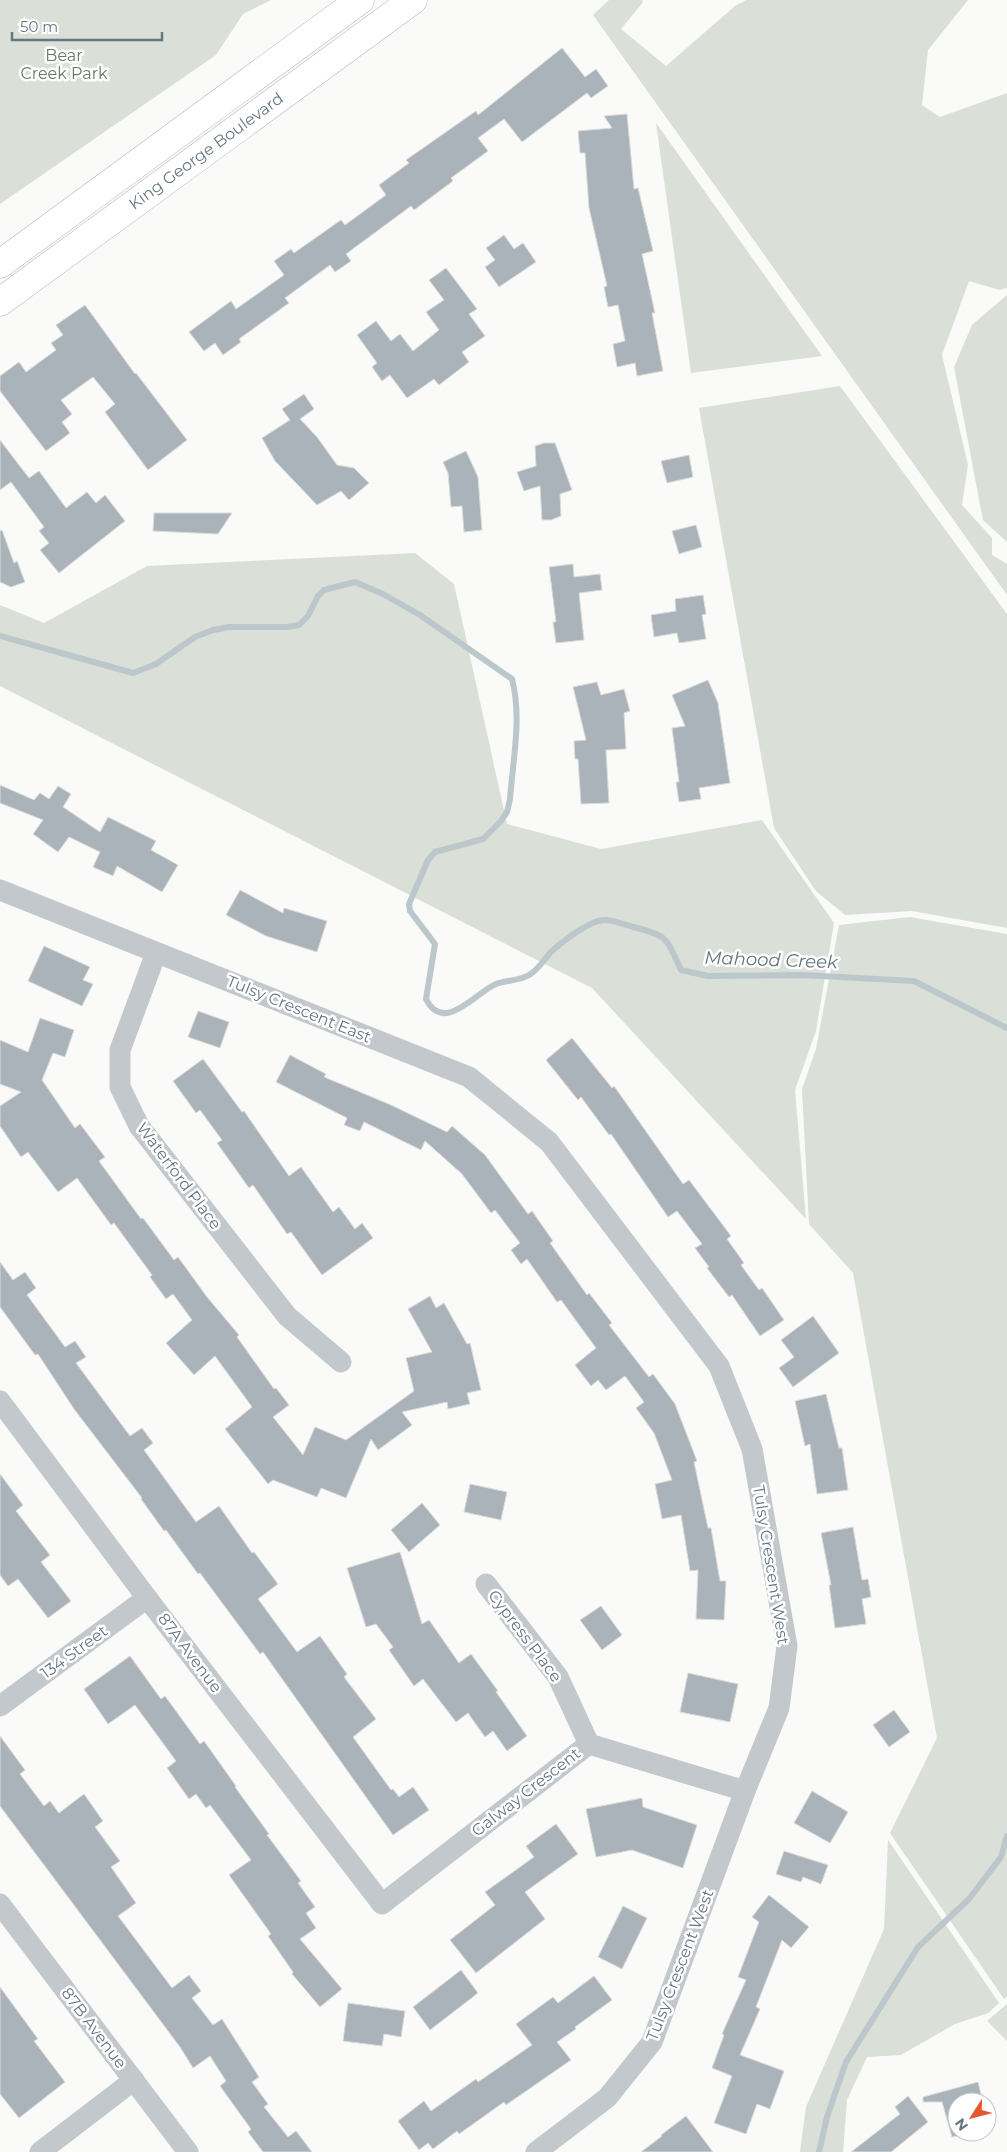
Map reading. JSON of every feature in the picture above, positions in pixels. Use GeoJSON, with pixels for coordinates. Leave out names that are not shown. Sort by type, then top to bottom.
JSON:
{"type":"FeatureCollection","features":[{"type":"Feature","properties":{"kind":"main road","name":"King George Boulevard"},"geometry":{"type":"LineString","coordinates":[[0,264],[360,0]]}},
{"type":"Feature","properties":{"kind":"main road","name":"King George Boulevard"},"geometry":{"type":"LineString","coordinates":[[0,302],[413,0]]}},
{"type":"Feature","properties":{"kind":"street","name":"Tulsy Crescent East"},"geometry":{"type":"LineString","coordinates":[[0,890],[469,1077],[549,1142],[570,1170]]}},
{"type":"Feature","properties":{"kind":"street","name":"Waterford Place"},"geometry":{"type":"LineString","coordinates":[[156,952],[120,1050],[120,1087],[139,1126],[286,1316],[341,1362]]}},
{"type":"Feature","properties":{"kind":"street","name":"Tulsy Crescent West"},"geometry":{"type":"LineString","coordinates":[[546,2149],[607,2098],[652,2042],[745,1791],[779,1708],[786,1646],[752,1449],[719,1366],[570,1170]]}},
{"type":"Feature","properties":{"kind":"street","name":"87A Avenue"},"geometry":{"type":"LineString","coordinates":[[0,1401],[147,1598],[382,1904]]}},
{"type":"Feature","properties":{"kind":"street","name":"Cypress Place"},"geometry":{"type":"LineString","coordinates":[[486,1584],[558,1677],[589,1744]]}},
{"type":"Feature","properties":{"kind":"street","name":"134 Street"},"geometry":{"type":"LineString","coordinates":[[0,1706],[147,1598]]}},
{"type":"Feature","properties":{"kind":"street","name":"Galway Crescent"},"geometry":{"type":"LineString","coordinates":[[382,1904],[589,1744],[745,1791]]}},
{"type":"Feature","properties":{"kind":"street","name":"87B Avenue"},"geometry":{"type":"LineString","coordinates":[[0,1904],[188,2152]]}},
{"type":"Feature","properties":{"kind":"street"},"geometry":{"type":"LineString","coordinates":[[40,2152],[134,2080]]}},
{"type":"Feature","properties":{"kind":"green space","name":"Bear Creek Park"},"geometry":{"type":"Polygon","coordinates":[[[0,0],[271,0],[243,14],[216,55],[0,204],[0,0]]]}},
{"type":"Feature","properties":{"kind":"green space"},"geometry":{"type":"Polygon","coordinates":[[[609,0],[642,0],[643,2],[621,29],[666,66],[735,6],[746,0],[968,0],[928,50],[922,105],[940,117],[1007,93],[1007,288],[1000,290],[969,281],[942,355],[968,465],[962,505],[992,538],[992,555],[1007,564],[1007,595],[593,15],[609,0]]]}},
{"type":"Feature","properties":{"kind":"green space"},"geometry":{"type":"Polygon","coordinates":[[[656,123],[822,356],[691,373],[656,123]]]}},
{"type":"Feature","properties":{"kind":"green space"},"geometry":{"type":"Polygon","coordinates":[[[1007,295],[1007,542],[983,520],[954,367],[972,325],[1007,295]]]}},
{"type":"Feature","properties":{"kind":"green space"},"geometry":{"type":"Polygon","coordinates":[[[840,386],[1007,614],[1007,928],[912,911],[845,915],[816,891],[774,828],[699,408],[840,386]]]}},
{"type":"Feature","properties":{"kind":"green space"},"geometry":{"type":"Polygon","coordinates":[[[415,553],[454,584],[507,824],[601,849],[762,820],[834,923],[816,1031],[795,1090],[806,1219],[592,988],[0,686],[0,605],[44,623],[147,566],[415,553]]]}},
{"type":"Feature","properties":{"kind":"green space"},"geometry":{"type":"Polygon","coordinates":[[[910,917],[1007,934],[1007,1997],[1004,1999],[890,1833],[937,1738],[853,1273],[809,1224],[802,1089],[816,1049],[839,925],[910,917]]]}},
{"type":"Feature","properties":{"kind":"green space"},"geometry":{"type":"Polygon","coordinates":[[[888,1840],[999,2003],[988,2013],[955,2024],[901,2055],[867,2057],[847,2100],[843,2152],[800,2152],[806,2107],[884,1929],[888,1840]]]}},
{"type":"Feature","properties":{"kind":"green space"},"geometry":{"type":"Polygon","coordinates":[[[1007,2004],[1007,2041],[987,2021],[1007,2004]]]}},
{"type":"Feature","properties":{"kind":"building"},"geometry":{"type":"Polygon","coordinates":[[[562,48],[585,77],[596,69],[608,86],[591,98],[587,93],[522,142],[504,119],[478,138],[488,151],[451,178],[453,181],[414,210],[411,206],[346,254],[351,261],[335,272],[330,265],[285,298],[289,303],[239,339],[241,342],[223,355],[215,343],[204,351],[189,332],[231,301],[236,309],[284,275],[274,261],[291,249],[294,253],[341,220],[345,225],[386,195],[379,185],[409,163],[406,160],[476,111],[478,115],[562,48]]]}},
{"type":"Feature","properties":{"kind":"building"},"geometry":{"type":"Polygon","coordinates":[[[627,114],[634,189],[638,188],[653,251],[642,254],[655,313],[652,313],[663,371],[637,376],[635,363],[617,367],[613,344],[625,341],[618,305],[608,307],[604,287],[607,286],[589,208],[585,153],[580,153],[578,131],[612,128],[604,116],[627,114]]]}},
{"type":"Feature","properties":{"kind":"building"},"geometry":{"type":"Polygon","coordinates":[[[504,235],[514,249],[523,243],[536,262],[499,287],[485,267],[495,260],[486,248],[504,235]]]}},
{"type":"Feature","properties":{"kind":"building"},"geometry":{"type":"Polygon","coordinates":[[[446,268],[477,309],[469,314],[485,336],[462,352],[469,362],[439,385],[434,379],[407,398],[390,375],[382,381],[372,367],[377,363],[357,335],[376,321],[391,341],[400,334],[413,351],[439,330],[426,312],[444,300],[429,280],[446,268]]]}},
{"type":"Feature","properties":{"kind":"building"},"geometry":{"type":"Polygon","coordinates":[[[85,305],[135,374],[187,440],[148,470],[105,412],[115,404],[93,377],[61,400],[72,414],[62,422],[70,433],[46,451],[0,391],[0,376],[19,362],[26,372],[56,350],[51,343],[63,335],[56,325],[85,305]]]}},
{"type":"Feature","properties":{"kind":"building"},"geometry":{"type":"Polygon","coordinates":[[[304,394],[314,409],[300,419],[317,437],[337,465],[354,468],[369,483],[349,500],[341,491],[317,505],[275,461],[262,438],[290,420],[282,409],[304,394]]]}},
{"type":"Feature","properties":{"kind":"building"},"geometry":{"type":"Polygon","coordinates":[[[0,440],[29,478],[39,471],[66,508],[87,492],[96,503],[105,495],[125,521],[59,573],[40,550],[49,543],[39,531],[44,527],[11,482],[0,490],[0,440]]]}},
{"type":"Feature","properties":{"kind":"building"},"geometry":{"type":"Polygon","coordinates":[[[544,443],[555,443],[572,490],[560,494],[561,516],[551,520],[542,520],[540,486],[524,491],[517,472],[536,466],[535,446],[544,443]]]}},
{"type":"Feature","properties":{"kind":"building"},"geometry":{"type":"Polygon","coordinates":[[[466,451],[478,477],[482,530],[464,532],[462,506],[451,507],[448,473],[443,462],[466,451]]]}},
{"type":"Feature","properties":{"kind":"building"},"geometry":{"type":"Polygon","coordinates":[[[689,455],[693,477],[667,483],[661,461],[689,455]]]}},
{"type":"Feature","properties":{"kind":"building"},"geometry":{"type":"Polygon","coordinates":[[[154,513],[232,513],[218,534],[153,531],[154,513]]]}},
{"type":"Feature","properties":{"kind":"building"},"geometry":{"type":"Polygon","coordinates":[[[696,525],[702,547],[679,554],[672,531],[696,525]]]}},
{"type":"Feature","properties":{"kind":"building"},"geometry":{"type":"Polygon","coordinates":[[[2,530],[14,563],[17,561],[25,582],[11,587],[0,582],[0,531],[2,530]]]}},
{"type":"Feature","properties":{"kind":"building"},"geometry":{"type":"Polygon","coordinates":[[[573,564],[574,577],[600,574],[602,590],[579,593],[584,640],[556,643],[553,622],[556,622],[549,567],[573,564]]]}},
{"type":"Feature","properties":{"kind":"building"},"geometry":{"type":"Polygon","coordinates":[[[703,595],[706,614],[702,615],[706,639],[679,643],[677,633],[654,637],[651,615],[676,611],[675,599],[703,595]]]}},
{"type":"Feature","properties":{"kind":"building"},"geometry":{"type":"Polygon","coordinates":[[[708,680],[718,703],[730,783],[699,788],[701,799],[679,802],[676,782],[679,782],[672,728],[685,726],[672,695],[708,680]]]}},
{"type":"Feature","properties":{"kind":"building"},"geometry":{"type":"Polygon","coordinates":[[[597,682],[601,695],[624,689],[630,711],[624,713],[626,749],[606,750],[609,803],[581,804],[578,759],[575,759],[574,741],[586,740],[573,687],[597,682]]]}},
{"type":"Feature","properties":{"kind":"building"},"geometry":{"type":"Polygon","coordinates":[[[0,785],[34,800],[40,793],[49,799],[58,786],[71,794],[63,807],[100,832],[108,817],[156,841],[151,850],[178,865],[162,892],[117,866],[113,876],[93,867],[100,852],[69,837],[58,852],[33,834],[43,820],[0,803],[0,785]]]}},
{"type":"Feature","properties":{"kind":"building"},"geometry":{"type":"Polygon","coordinates":[[[240,890],[283,913],[284,908],[327,921],[317,952],[266,936],[226,915],[240,890]]]}},
{"type":"Feature","properties":{"kind":"building"},"geometry":{"type":"Polygon","coordinates":[[[44,946],[90,967],[83,980],[93,984],[82,1006],[28,981],[44,946]]]}},
{"type":"Feature","properties":{"kind":"building"},"geometry":{"type":"Polygon","coordinates":[[[198,1011],[229,1022],[220,1048],[188,1037],[198,1011]]]}},
{"type":"Feature","properties":{"kind":"building"},"geometry":{"type":"Polygon","coordinates":[[[40,1018],[74,1030],[65,1057],[53,1053],[42,1080],[75,1128],[80,1124],[105,1157],[99,1161],[141,1219],[143,1218],[174,1260],[178,1257],[207,1297],[239,1335],[237,1337],[274,1389],[276,1388],[289,1405],[273,1417],[303,1455],[315,1427],[346,1440],[414,1391],[406,1358],[432,1352],[408,1309],[430,1296],[436,1308],[444,1303],[467,1344],[470,1343],[481,1390],[467,1393],[470,1404],[448,1409],[447,1402],[402,1412],[412,1425],[378,1450],[371,1439],[346,1498],[321,1488],[317,1497],[273,1480],[268,1484],[225,1429],[252,1407],[215,1356],[194,1375],[166,1343],[192,1320],[173,1294],[166,1299],[150,1277],[152,1275],[114,1223],[111,1225],[77,1178],[58,1192],[28,1152],[21,1157],[0,1126],[0,1106],[21,1092],[0,1084],[0,1040],[28,1052],[40,1018]]]}},
{"type":"Feature","properties":{"kind":"building"},"geometry":{"type":"Polygon","coordinates":[[[572,1038],[612,1088],[614,1086],[683,1184],[689,1180],[731,1236],[727,1239],[744,1263],[741,1265],[759,1290],[762,1288],[784,1320],[760,1336],[732,1295],[729,1297],[707,1268],[709,1267],[695,1248],[702,1244],[677,1211],[668,1217],[611,1134],[609,1135],[581,1097],[578,1100],[546,1060],[572,1038]]]}},
{"type":"Feature","properties":{"kind":"building"},"geometry":{"type":"Polygon","coordinates":[[[290,1055],[326,1074],[324,1077],[391,1105],[447,1132],[452,1126],[485,1155],[528,1214],[532,1211],[553,1241],[550,1243],[587,1295],[589,1293],[612,1323],[609,1325],[649,1377],[653,1374],[675,1404],[697,1461],[694,1462],[708,1528],[711,1528],[720,1581],[726,1581],[724,1620],[696,1619],[698,1570],[690,1571],[681,1515],[662,1519],[655,1484],[672,1480],[654,1433],[636,1408],[644,1402],[625,1376],[606,1390],[598,1380],[591,1386],[575,1365],[596,1348],[561,1300],[557,1302],[527,1259],[521,1264],[511,1250],[520,1243],[495,1210],[491,1213],[462,1174],[425,1141],[421,1150],[364,1122],[360,1131],[344,1125],[347,1118],[276,1082],[290,1055]]]}},
{"type":"Feature","properties":{"kind":"building"},"geometry":{"type":"Polygon","coordinates":[[[203,1059],[242,1112],[244,1111],[289,1176],[301,1167],[333,1212],[339,1207],[355,1229],[362,1223],[373,1238],[322,1275],[291,1232],[287,1234],[253,1185],[249,1188],[217,1143],[222,1140],[200,1110],[196,1113],[173,1081],[203,1059]]]}},
{"type":"Feature","properties":{"kind":"building"},"geometry":{"type":"Polygon","coordinates":[[[0,1262],[13,1280],[25,1272],[36,1288],[27,1295],[65,1347],[75,1341],[86,1357],[76,1363],[130,1436],[142,1428],[153,1443],[144,1450],[196,1522],[219,1506],[252,1553],[254,1552],[278,1584],[258,1599],[297,1652],[320,1636],[347,1674],[344,1677],[376,1719],[353,1737],[391,1790],[393,1789],[399,1797],[413,1787],[429,1810],[393,1835],[263,1652],[260,1654],[200,1573],[198,1574],[166,1530],[164,1531],[142,1498],[74,1409],[38,1354],[35,1355],[0,1307],[0,1262]]]}},
{"type":"Feature","properties":{"kind":"building"},"geometry":{"type":"Polygon","coordinates":[[[813,1316],[839,1353],[793,1387],[779,1368],[794,1357],[781,1340],[813,1316]]]}},
{"type":"Feature","properties":{"kind":"building"},"geometry":{"type":"Polygon","coordinates":[[[826,1394],[839,1448],[842,1448],[848,1490],[817,1494],[810,1444],[805,1446],[795,1401],[826,1394]]]}},
{"type":"Feature","properties":{"kind":"building"},"geometry":{"type":"Polygon","coordinates":[[[0,1474],[23,1505],[16,1511],[50,1555],[41,1562],[71,1601],[48,1618],[18,1579],[8,1586],[0,1575],[0,1474]]]}},
{"type":"Feature","properties":{"kind":"building"},"geometry":{"type":"Polygon","coordinates":[[[470,1484],[507,1492],[501,1520],[464,1512],[470,1484]]]}},
{"type":"Feature","properties":{"kind":"building"},"geometry":{"type":"Polygon","coordinates":[[[422,1503],[440,1525],[409,1552],[391,1530],[422,1503]]]}},
{"type":"Feature","properties":{"kind":"building"},"geometry":{"type":"Polygon","coordinates":[[[853,1527],[862,1580],[868,1579],[871,1597],[862,1599],[866,1624],[835,1628],[829,1585],[831,1585],[821,1533],[853,1527]]]}},
{"type":"Feature","properties":{"kind":"building"},"geometry":{"type":"Polygon","coordinates":[[[400,1552],[422,1624],[429,1620],[459,1663],[471,1654],[527,1736],[507,1751],[493,1731],[485,1737],[468,1713],[456,1722],[423,1679],[414,1686],[389,1650],[393,1647],[376,1624],[366,1627],[347,1568],[400,1552]]]}},
{"type":"Feature","properties":{"kind":"building"},"geometry":{"type":"Polygon","coordinates":[[[601,1606],[622,1635],[602,1650],[580,1620],[601,1606]]]}},
{"type":"Feature","properties":{"kind":"building"},"geometry":{"type":"Polygon","coordinates":[[[130,1656],[161,1699],[165,1696],[200,1744],[204,1741],[269,1834],[267,1835],[301,1881],[298,1883],[315,1907],[306,1913],[316,1928],[300,1939],[342,1989],[320,2007],[292,1974],[293,1972],[268,1936],[271,1934],[229,1875],[251,1860],[210,1805],[206,1808],[196,1794],[189,1799],[167,1768],[176,1761],[135,1705],[108,1724],[84,1689],[130,1656]]]}},
{"type":"Feature","properties":{"kind":"building"},"geometry":{"type":"Polygon","coordinates":[[[688,1673],[738,1684],[730,1722],[680,1712],[688,1673]]]}},
{"type":"Feature","properties":{"kind":"building"},"geometry":{"type":"Polygon","coordinates":[[[894,1710],[910,1732],[889,1747],[873,1725],[894,1710]]]}},
{"type":"Feature","properties":{"kind":"building"},"geometry":{"type":"Polygon","coordinates":[[[0,1736],[25,1770],[20,1774],[44,1806],[50,1801],[59,1813],[84,1794],[103,1821],[95,1827],[120,1861],[111,1867],[136,1903],[118,1916],[172,1988],[189,1975],[201,1991],[192,1998],[213,2025],[222,2019],[259,2077],[252,2082],[268,2104],[264,2107],[288,2137],[296,2131],[312,2152],[263,2152],[248,2132],[251,2129],[220,2086],[226,2081],[210,2056],[193,2068],[180,2047],[0,1806],[0,1736]]]}},
{"type":"Feature","properties":{"kind":"building"},"geometry":{"type":"Polygon","coordinates":[[[812,1791],[848,1812],[830,1843],[794,1823],[812,1791]]]}},
{"type":"Feature","properties":{"kind":"building"},"geometry":{"type":"Polygon","coordinates":[[[642,1798],[643,1807],[697,1825],[683,1868],[632,1850],[596,1857],[586,1809],[642,1798]]]}},
{"type":"Feature","properties":{"kind":"building"},"geometry":{"type":"Polygon","coordinates":[[[556,1824],[578,1854],[525,1892],[545,1919],[476,1973],[450,1940],[495,1905],[485,1892],[534,1857],[526,1846],[556,1824]]]}},
{"type":"Feature","properties":{"kind":"building"},"geometry":{"type":"Polygon","coordinates":[[[784,1851],[828,1865],[821,1884],[803,1877],[801,1882],[776,1874],[784,1851]]]}},
{"type":"Feature","properties":{"kind":"building"},"geometry":{"type":"Polygon","coordinates":[[[769,1895],[809,1927],[791,1948],[782,1940],[756,2007],[760,2009],[740,2055],[784,2071],[770,2109],[757,2104],[746,2134],[714,2123],[732,2076],[712,2068],[724,2035],[722,2034],[746,1980],[738,1977],[759,1922],[752,1917],[769,1895]]]}},
{"type":"Feature","properties":{"kind":"building"},"geometry":{"type":"Polygon","coordinates":[[[623,1906],[647,1918],[622,1969],[598,1957],[623,1906]]]}},
{"type":"Feature","properties":{"kind":"building"},"geometry":{"type":"Polygon","coordinates":[[[461,1970],[478,1993],[430,2030],[413,2007],[461,1970]]]}},
{"type":"Feature","properties":{"kind":"building"},"geometry":{"type":"Polygon","coordinates":[[[594,1976],[612,2000],[557,2042],[571,2060],[506,2105],[504,2102],[459,2134],[457,2131],[433,2149],[428,2143],[419,2150],[398,2121],[424,2101],[431,2111],[476,2079],[478,2082],[532,2045],[516,2024],[553,1997],[558,2003],[594,1976]]]}},
{"type":"Feature","properties":{"kind":"building"},"geometry":{"type":"Polygon","coordinates":[[[0,1987],[38,2039],[34,2041],[65,2082],[19,2118],[0,2094],[0,1987]]]}},
{"type":"Feature","properties":{"kind":"building"},"geometry":{"type":"Polygon","coordinates":[[[348,2003],[405,2011],[401,2037],[384,2034],[382,2046],[343,2041],[348,2003]]]}},
{"type":"Feature","properties":{"kind":"building"},"geometry":{"type":"Polygon","coordinates":[[[978,2082],[980,2092],[947,2092],[947,2120],[942,2102],[923,2102],[923,2097],[978,2082]]]}},
{"type":"Feature","properties":{"kind":"building"},"geometry":{"type":"Polygon","coordinates":[[[908,2096],[928,2122],[891,2152],[851,2152],[900,2114],[895,2107],[908,2096]]]}},
{"type":"Feature","properties":{"kind":"building"},"geometry":{"type":"Polygon","coordinates":[[[686,2116],[713,2152],[641,2152],[661,2135],[686,2116]]]}},
{"type":"Feature","properties":{"kind":"waterway","name":"Mahood Creek"},"geometry":{"type":"LineString","coordinates":[[0,636],[133,673],[156,664],[195,637],[213,630],[229,627],[287,627],[299,625],[308,616],[318,596],[324,590],[355,582],[383,594],[420,615],[512,679],[517,723],[510,799],[507,812],[483,839],[435,852],[428,860],[409,904],[410,911],[435,944],[426,999],[433,1009],[442,1013],[460,1008],[496,984],[529,975],[538,968],[550,953],[568,938],[591,924],[605,920],[645,930],[660,936],[669,945],[681,970],[708,976],[802,975],[914,981],[1007,1028]]}},
{"type":"Feature","properties":{"kind":"waterway"},"geometry":{"type":"LineString","coordinates":[[819,2152],[827,2117],[846,2062],[918,1947],[969,1899],[1001,1857],[1007,1836]]}}]}
